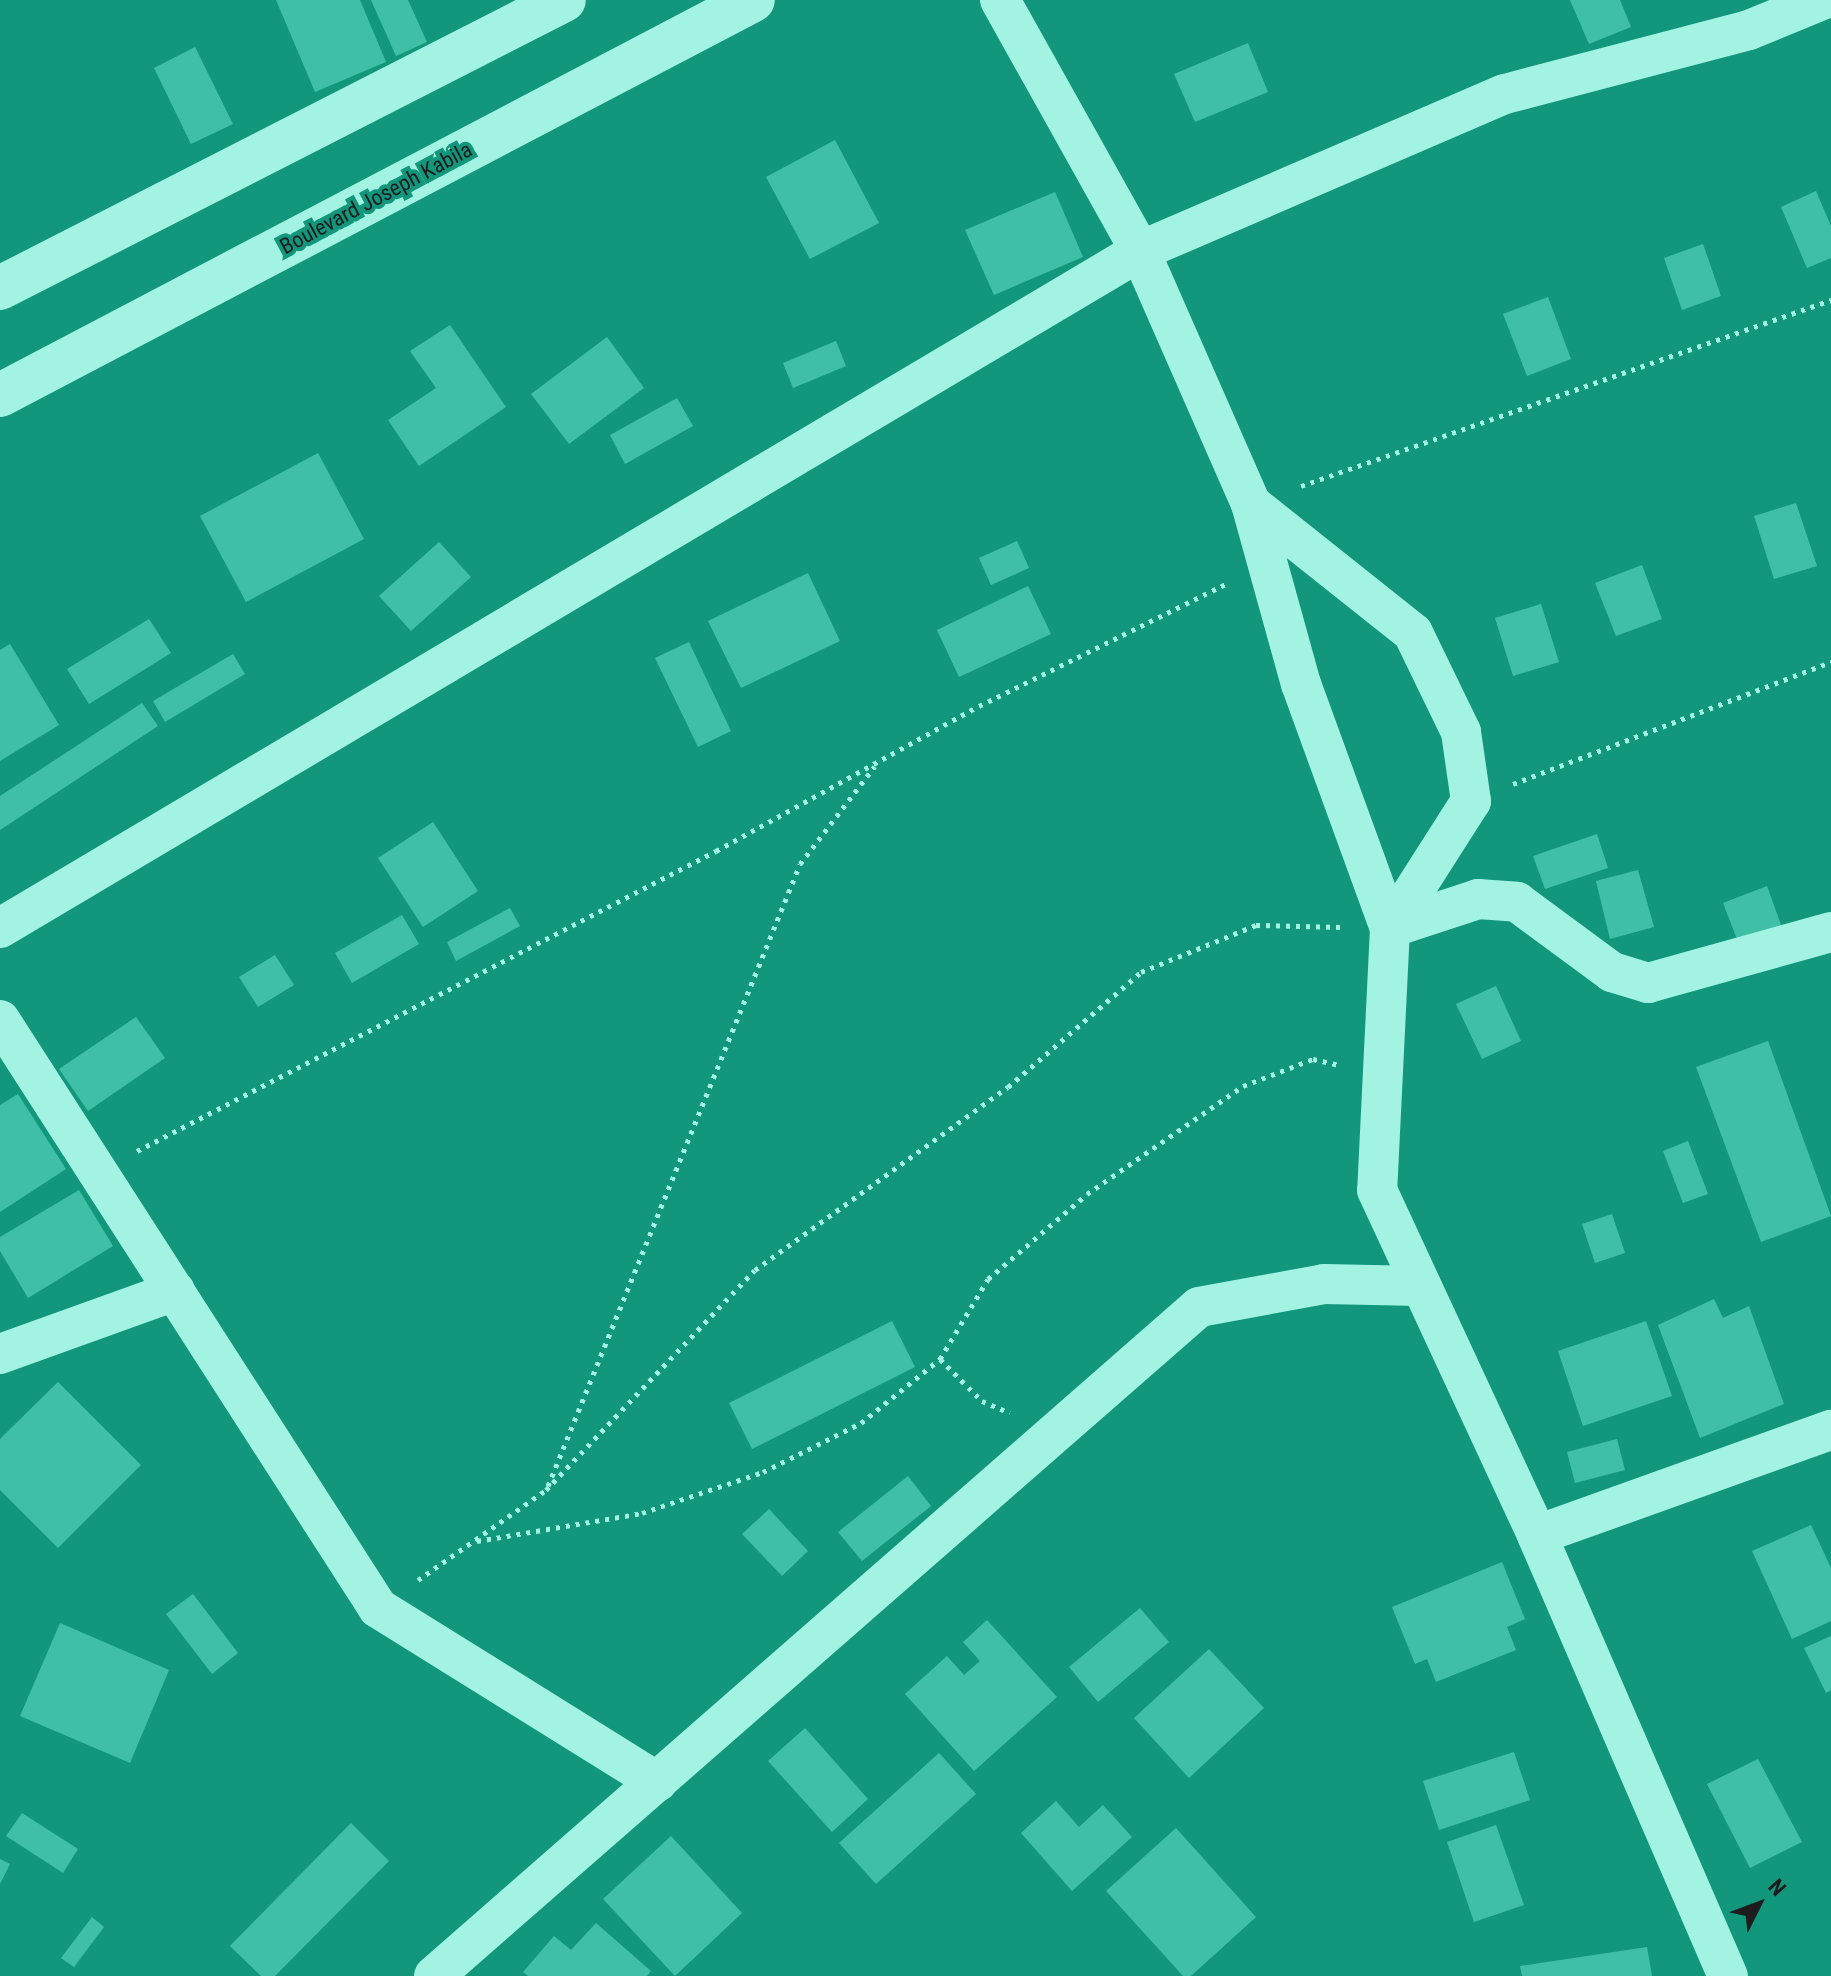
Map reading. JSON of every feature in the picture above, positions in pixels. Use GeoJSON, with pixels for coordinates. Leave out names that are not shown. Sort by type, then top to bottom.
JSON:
{"type":"FeatureCollection","features":[{"type":"Feature","properties":{"kind":"street"},"geometry":{"type":"LineString","coordinates":[[0,288],[564,0]]}},
{"type":"Feature","properties":{"kind":"street","name":"Boulevard Joseph Kabila"},"geometry":{"type":"LineString","coordinates":[[0,395],[753,0]]}},
{"type":"Feature","properties":{"kind":"street"},"geometry":{"type":"LineString","coordinates":[[1000,0],[1140,251],[1251,504],[1264,565],[1301,684],[1390,928],[1377,1190],[1537,1535],[1728,1976]]}},
{"type":"Feature","properties":{"kind":"street"},"geometry":{"type":"LineString","coordinates":[[0,928],[1140,251],[1505,94],[1749,30],[1822,0]]}},
{"type":"Feature","properties":{"kind":"street"},"geometry":{"type":"LineString","coordinates":[[1251,504],[1421,642],[1461,732],[1471,801],[1390,928]]}},
{"type":"Feature","properties":{"kind":"street"},"geometry":{"type":"LineString","coordinates":[[1390,928],[1478,899],[1517,902],[1612,972],[1648,983],[1831,932]]}},
{"type":"Feature","properties":{"kind":"street"},"geometry":{"type":"LineString","coordinates":[[0,1020],[378,1608],[657,1782]]}},
{"type":"Feature","properties":{"kind":"street"},"geometry":{"type":"LineString","coordinates":[[434,1976],[1199,1307],[1324,1284],[1420,1286]]}},
{"type":"Feature","properties":{"kind":"street"},"geometry":{"type":"LineString","coordinates":[[0,1354],[175,1291]]}},
{"type":"Feature","properties":{"kind":"street"},"geometry":{"type":"LineString","coordinates":[[1537,1535],[1831,1430]]}},
{"type":"Feature","properties":{"kind":"path"},"geometry":{"type":"LineString","coordinates":[[1251,504],[1831,300]]}},
{"type":"Feature","properties":{"kind":"path"},"geometry":{"type":"LineString","coordinates":[[97,1171],[878,762],[1264,565]]}},
{"type":"Feature","properties":{"kind":"path"},"geometry":{"type":"LineString","coordinates":[[1471,801],[1831,662]]}},
{"type":"Feature","properties":{"kind":"path"},"geometry":{"type":"LineString","coordinates":[[546,1490],[800,864],[878,762]]}},
{"type":"Feature","properties":{"kind":"path"},"geometry":{"type":"LineString","coordinates":[[378,1608],[546,1490],[755,1270],[1008,1087],[1141,972],[1256,925],[1390,928]]}},
{"type":"Feature","properties":{"kind":"path"},"geometry":{"type":"LineString","coordinates":[[472,1542],[642,1513],[763,1472],[861,1423],[940,1359],[988,1279],[1087,1194],[1243,1086],[1313,1059],[1383,1074]]}},
{"type":"Feature","properties":{"kind":"path"},"geometry":{"type":"LineString","coordinates":[[940,1359],[982,1401],[1055,1433]]}},
{"type":"Feature","properties":{"kind":"building"},"geometry":{"type":"Polygon","coordinates":[[[276,0],[360,0],[386,62],[315,92],[276,0]]]}},
{"type":"Feature","properties":{"kind":"building"},"geometry":{"type":"Polygon","coordinates":[[[371,0],[408,0],[427,42],[396,56],[371,0]]]}},
{"type":"Feature","properties":{"kind":"building"},"geometry":{"type":"Polygon","coordinates":[[[1570,0],[1620,0],[1631,27],[1589,44],[1570,0]]]}},
{"type":"Feature","properties":{"kind":"building"},"geometry":{"type":"Polygon","coordinates":[[[1248,43],[1268,92],[1195,122],[1174,74],[1248,43]]]}},
{"type":"Feature","properties":{"kind":"building"},"geometry":{"type":"Polygon","coordinates":[[[195,47],[233,124],[191,144],[154,68],[195,47]]]}},
{"type":"Feature","properties":{"kind":"building"},"geometry":{"type":"Polygon","coordinates":[[[835,140],[879,223],[810,259],[766,177],[835,140]]]}},
{"type":"Feature","properties":{"kind":"building"},"geometry":{"type":"Polygon","coordinates":[[[1816,191],[1831,226],[1831,258],[1807,268],[1781,207],[1816,191]]]}},
{"type":"Feature","properties":{"kind":"building"},"geometry":{"type":"Polygon","coordinates":[[[1055,192],[1083,257],[994,295],[965,230],[1055,192]]]}},
{"type":"Feature","properties":{"kind":"building"},"geometry":{"type":"Polygon","coordinates":[[[1703,244],[1721,296],[1682,310],[1664,258],[1703,244]]]}},
{"type":"Feature","properties":{"kind":"building"},"geometry":{"type":"Polygon","coordinates":[[[1548,297],[1571,359],[1527,376],[1503,314],[1548,297]]]}},
{"type":"Feature","properties":{"kind":"building"},"geometry":{"type":"Polygon","coordinates":[[[450,325],[506,407],[419,466],[388,420],[436,388],[410,351],[450,325]]]}},
{"type":"Feature","properties":{"kind":"building"},"geometry":{"type":"Polygon","coordinates":[[[607,337],[644,388],[569,444],[531,394],[607,337]]]}},
{"type":"Feature","properties":{"kind":"building"},"geometry":{"type":"Polygon","coordinates":[[[836,341],[846,366],[793,388],[783,363],[836,341]]]}},
{"type":"Feature","properties":{"kind":"building"},"geometry":{"type":"Polygon","coordinates":[[[677,398],[693,426],[625,464],[610,435],[677,398]]]}},
{"type":"Feature","properties":{"kind":"building"},"geometry":{"type":"Polygon","coordinates":[[[318,453],[364,539],[246,602],[200,516],[318,453]]]}},
{"type":"Feature","properties":{"kind":"building"},"geometry":{"type":"Polygon","coordinates":[[[1796,503],[1817,566],[1774,579],[1754,516],[1796,503]]]}},
{"type":"Feature","properties":{"kind":"building"},"geometry":{"type":"Polygon","coordinates":[[[1017,541],[1029,568],[991,585],[979,558],[1017,541]]]}},
{"type":"Feature","properties":{"kind":"building"},"geometry":{"type":"Polygon","coordinates":[[[439,542],[471,577],[411,631],[379,596],[439,542]]]}},
{"type":"Feature","properties":{"kind":"building"},"geometry":{"type":"Polygon","coordinates":[[[1642,565],[1662,619],[1616,636],[1595,583],[1642,565]]]}},
{"type":"Feature","properties":{"kind":"building"},"geometry":{"type":"Polygon","coordinates":[[[808,573],[840,641],[741,688],[708,621],[808,573]]]}},
{"type":"Feature","properties":{"kind":"building"},"geometry":{"type":"Polygon","coordinates":[[[1028,586],[1051,634],[959,677],[937,630],[1028,586]]]}},
{"type":"Feature","properties":{"kind":"building"},"geometry":{"type":"Polygon","coordinates":[[[1541,604],[1559,662],[1513,676],[1495,618],[1541,604]]]}},
{"type":"Feature","properties":{"kind":"building"},"geometry":{"type":"Polygon","coordinates":[[[149,619],[171,653],[89,704],[67,669],[149,619]]]}},
{"type":"Feature","properties":{"kind":"building"},"geometry":{"type":"Polygon","coordinates":[[[689,642],[731,731],[698,747],[655,658],[689,642]]]}},
{"type":"Feature","properties":{"kind":"building"},"geometry":{"type":"Polygon","coordinates":[[[10,644],[59,725],[0,761],[0,650],[10,644]]]}},
{"type":"Feature","properties":{"kind":"building"},"geometry":{"type":"Polygon","coordinates":[[[233,654],[245,674],[165,722],[153,701],[233,654]]]}},
{"type":"Feature","properties":{"kind":"building"},"geometry":{"type":"Polygon","coordinates":[[[142,703],[158,726],[0,830],[0,796],[142,703]]]}},
{"type":"Feature","properties":{"kind":"building"},"geometry":{"type":"Polygon","coordinates":[[[433,822],[478,891],[423,927],[378,858],[433,822]]]}},
{"type":"Feature","properties":{"kind":"building"},"geometry":{"type":"Polygon","coordinates":[[[1597,834],[1608,868],[1545,889],[1533,856],[1597,834]]]}},
{"type":"Feature","properties":{"kind":"building"},"geometry":{"type":"Polygon","coordinates":[[[1638,870],[1654,927],[1610,939],[1596,881],[1638,870]]]}},
{"type":"Feature","properties":{"kind":"building"},"geometry":{"type":"Polygon","coordinates":[[[1767,886],[1785,936],[1742,952],[1723,903],[1767,886]]]}},
{"type":"Feature","properties":{"kind":"building"},"geometry":{"type":"Polygon","coordinates":[[[510,908],[520,926],[456,961],[447,942],[510,908]]]}},
{"type":"Feature","properties":{"kind":"building"},"geometry":{"type":"Polygon","coordinates":[[[402,915],[419,944],[352,983],[335,953],[402,915]]]}},
{"type":"Feature","properties":{"kind":"building"},"geometry":{"type":"Polygon","coordinates":[[[275,955],[294,985],[258,1007],[239,977],[275,955]]]}},
{"type":"Feature","properties":{"kind":"building"},"geometry":{"type":"Polygon","coordinates":[[[1496,986],[1521,1041],[1482,1059],[1456,1004],[1496,986]]]}},
{"type":"Feature","properties":{"kind":"building"},"geometry":{"type":"Polygon","coordinates":[[[136,1017],[165,1058],[88,1111],[59,1069],[136,1017]]]}},
{"type":"Feature","properties":{"kind":"building"},"geometry":{"type":"Polygon","coordinates":[[[1768,1041],[1831,1216],[1761,1242],[1696,1067],[1768,1041]]]}},
{"type":"Feature","properties":{"kind":"building"},"geometry":{"type":"Polygon","coordinates":[[[18,1094],[66,1169],[0,1212],[0,1105],[18,1094]]]}},
{"type":"Feature","properties":{"kind":"building"},"geometry":{"type":"Polygon","coordinates":[[[1688,1141],[1708,1194],[1683,1203],[1663,1151],[1688,1141]]]}},
{"type":"Feature","properties":{"kind":"building"},"geometry":{"type":"Polygon","coordinates":[[[79,1190],[113,1246],[28,1298],[0,1251],[0,1237],[79,1190]]]}},
{"type":"Feature","properties":{"kind":"building"},"geometry":{"type":"Polygon","coordinates":[[[1612,1214],[1625,1253],[1595,1263],[1582,1224],[1612,1214]]]}},
{"type":"Feature","properties":{"kind":"building"},"geometry":{"type":"Polygon","coordinates":[[[1714,1299],[1723,1318],[1749,1306],[1784,1404],[1700,1438],[1658,1325],[1714,1299]]]}},
{"type":"Feature","properties":{"kind":"building"},"geometry":{"type":"Polygon","coordinates":[[[892,1321],[915,1367],[752,1449],[729,1403],[892,1321]]]}},
{"type":"Feature","properties":{"kind":"building"},"geometry":{"type":"Polygon","coordinates":[[[1646,1321],[1672,1396],[1583,1426],[1558,1351],[1646,1321]]]}},
{"type":"Feature","properties":{"kind":"building"},"geometry":{"type":"Polygon","coordinates":[[[58,1382],[141,1465],[58,1548],[0,1490],[0,1439],[58,1382]]]}},
{"type":"Feature","properties":{"kind":"building"},"geometry":{"type":"Polygon","coordinates":[[[1617,1439],[1625,1470],[1575,1483],[1567,1452],[1617,1439]]]}},
{"type":"Feature","properties":{"kind":"building"},"geometry":{"type":"Polygon","coordinates":[[[908,1476],[931,1506],[862,1561],[838,1532],[908,1476]]]}},
{"type":"Feature","properties":{"kind":"building"},"geometry":{"type":"Polygon","coordinates":[[[769,1509],[808,1551],[782,1576],[742,1534],[769,1509]]]}},
{"type":"Feature","properties":{"kind":"building"},"geometry":{"type":"Polygon","coordinates":[[[1811,1525],[1831,1568],[1831,1621],[1792,1639],[1752,1551],[1811,1525]]]}},
{"type":"Feature","properties":{"kind":"building"},"geometry":{"type":"Polygon","coordinates":[[[1502,1562],[1525,1619],[1507,1627],[1516,1650],[1436,1682],[1427,1659],[1415,1664],[1392,1607],[1502,1562]]]}},
{"type":"Feature","properties":{"kind":"building"},"geometry":{"type":"Polygon","coordinates":[[[193,1594],[238,1653],[212,1674],[166,1614],[193,1594]]]}},
{"type":"Feature","properties":{"kind":"building"},"geometry":{"type":"Polygon","coordinates":[[[1140,1608],[1169,1642],[1098,1702],[1069,1667],[1140,1608]]]}},
{"type":"Feature","properties":{"kind":"building"},"geometry":{"type":"Polygon","coordinates":[[[987,1620],[1057,1697],[974,1771],[905,1694],[947,1656],[964,1675],[980,1661],[963,1642],[987,1620]]]}},
{"type":"Feature","properties":{"kind":"building"},"geometry":{"type":"Polygon","coordinates":[[[60,1623],[169,1670],[130,1763],[20,1716],[60,1623]]]}},
{"type":"Feature","properties":{"kind":"building"},"geometry":{"type":"Polygon","coordinates":[[[1831,1636],[1831,1690],[1826,1693],[1804,1648],[1831,1636]]]}},
{"type":"Feature","properties":{"kind":"building"},"geometry":{"type":"Polygon","coordinates":[[[1209,1649],[1264,1708],[1189,1778],[1134,1718],[1209,1649]]]}},
{"type":"Feature","properties":{"kind":"building"},"geometry":{"type":"Polygon","coordinates":[[[805,1728],[868,1799],[832,1832],[768,1761],[805,1728]]]}},
{"type":"Feature","properties":{"kind":"building"},"geometry":{"type":"Polygon","coordinates":[[[1514,1752],[1530,1800],[1439,1830],[1423,1781],[1514,1752]]]}},
{"type":"Feature","properties":{"kind":"building"},"geometry":{"type":"Polygon","coordinates":[[[939,1753],[976,1794],[876,1884],[839,1843],[939,1753]]]}},
{"type":"Feature","properties":{"kind":"building"},"geometry":{"type":"Polygon","coordinates":[[[1758,1759],[1802,1842],[1750,1868],[1707,1784],[1758,1759]]]}},
{"type":"Feature","properties":{"kind":"building"},"geometry":{"type":"Polygon","coordinates":[[[1056,1801],[1079,1827],[1103,1805],[1132,1837],[1072,1891],[1021,1833],[1056,1801]]]}},
{"type":"Feature","properties":{"kind":"building"},"geometry":{"type":"Polygon","coordinates":[[[22,1813],[78,1849],[63,1873],[6,1836],[22,1813]]]}},
{"type":"Feature","properties":{"kind":"building"},"geometry":{"type":"Polygon","coordinates":[[[351,1823],[389,1861],[275,1976],[261,1976],[230,1946],[351,1823]]]}},
{"type":"Feature","properties":{"kind":"building"},"geometry":{"type":"Polygon","coordinates":[[[1496,1825],[1524,1905],[1474,1922],[1447,1842],[1496,1825]]]}},
{"type":"Feature","properties":{"kind":"building"},"geometry":{"type":"Polygon","coordinates":[[[1176,1828],[1256,1917],[1191,1976],[1183,1976],[1106,1891],[1176,1828]]]}},
{"type":"Feature","properties":{"kind":"building"},"geometry":{"type":"Polygon","coordinates":[[[671,1836],[742,1913],[675,1976],[603,1899],[671,1836]]]}},
{"type":"Feature","properties":{"kind":"building"},"geometry":{"type":"Polygon","coordinates":[[[0,1859],[10,1864],[0,1884],[0,1859]]]}},
{"type":"Feature","properties":{"kind":"building"},"geometry":{"type":"Polygon","coordinates":[[[92,1917],[104,1927],[74,1967],[61,1958],[92,1917]]]}},
{"type":"Feature","properties":{"kind":"building"},"geometry":{"type":"Polygon","coordinates":[[[596,1923],[651,1971],[647,1976],[528,1976],[523,1972],[554,1936],[571,1950],[596,1923]]]}},
{"type":"Feature","properties":{"kind":"building"},"geometry":{"type":"Polygon","coordinates":[[[1647,1947],[1652,1976],[1522,1976],[1520,1966],[1647,1947]]]}}]}
